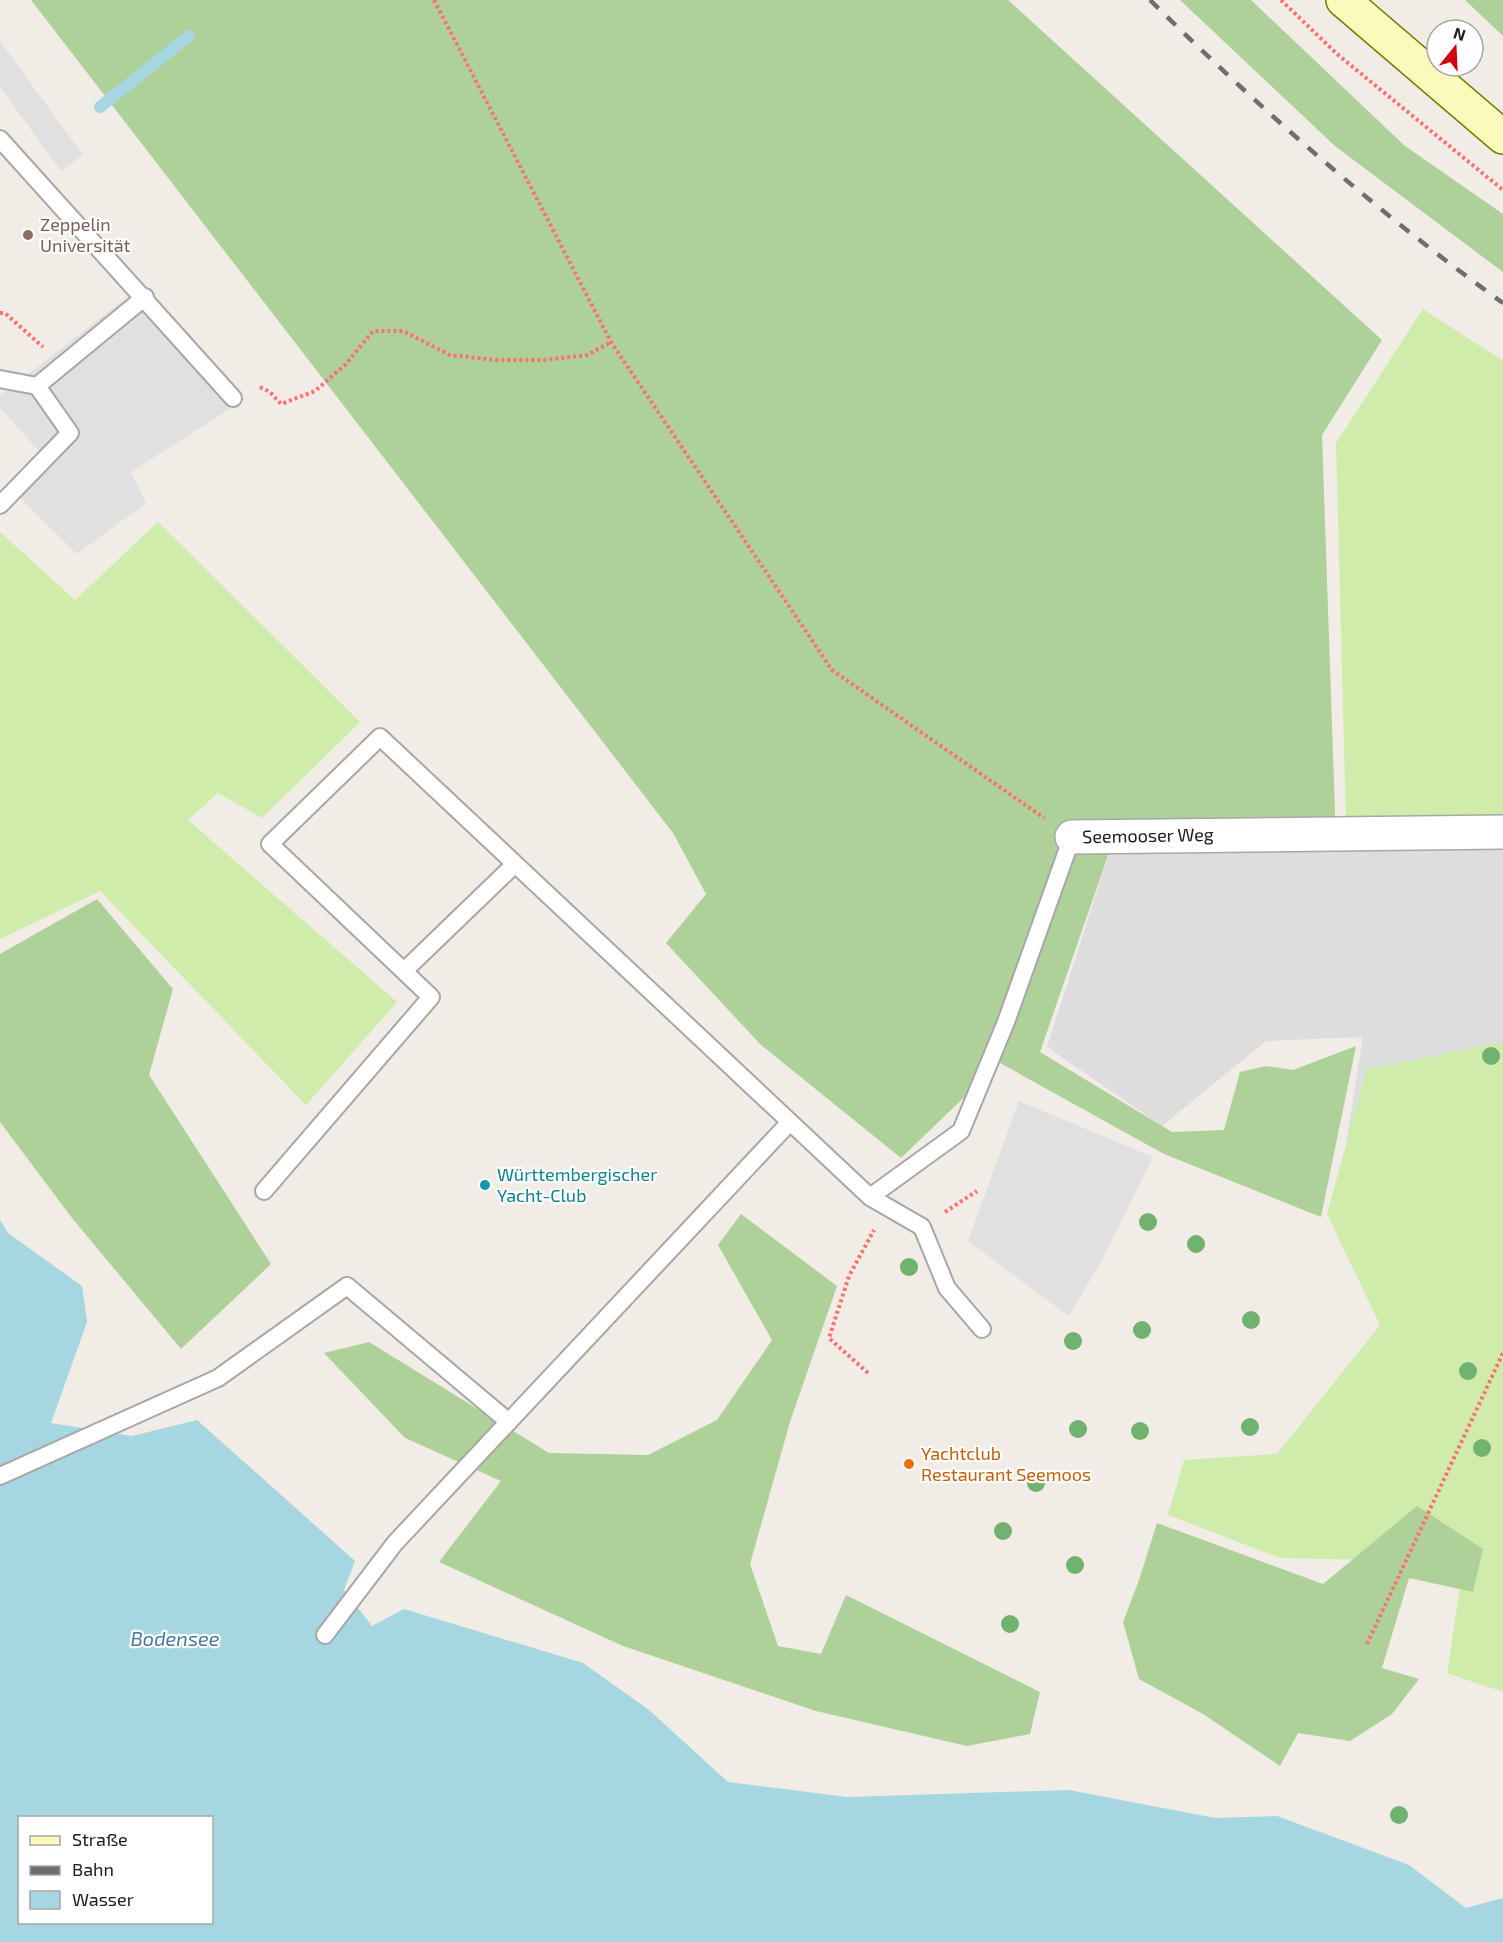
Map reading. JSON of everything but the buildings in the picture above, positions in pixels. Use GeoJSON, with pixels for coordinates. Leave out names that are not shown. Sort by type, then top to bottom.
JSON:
{"type":"FeatureCollection","features":[{"type":"Feature","properties":{"kind":"main road"},"geometry":{"type":"LineString","coordinates":[[1343,0],[1503,137]]}},
{"type":"Feature","properties":{"kind":"street","name":"Seemooser Weg"},"geometry":{"type":"LineString","coordinates":[[1072,837],[1503,832]]}},
{"type":"Feature","properties":{"kind":"lane"},"geometry":{"type":"LineString","coordinates":[[0,139],[145,297],[233,398]]}},
{"type":"Feature","properties":{"kind":"lane"},"geometry":{"type":"LineString","coordinates":[[38,386],[145,297]]}},
{"type":"Feature","properties":{"kind":"lane"},"geometry":{"type":"LineString","coordinates":[[0,379],[38,386],[70,434],[0,506]]}},
{"type":"Feature","properties":{"kind":"lane"},"geometry":{"type":"LineString","coordinates":[[264,1191],[431,997],[270,844],[380,737],[870,1197],[922,1227],[947,1288],[982,1329]]}},
{"type":"Feature","properties":{"kind":"lane","name":"Seemooser Weg"},"geometry":{"type":"LineString","coordinates":[[870,1197],[961,1131],[1006,1022],[1072,837]]}},
{"type":"Feature","properties":{"kind":"lane"},"geometry":{"type":"LineString","coordinates":[[404,971],[514,865]]}},
{"type":"Feature","properties":{"kind":"lane"},"geometry":{"type":"LineString","coordinates":[[325,1635],[396,1543],[790,1122]]}},
{"type":"Feature","properties":{"kind":"lane"},"geometry":{"type":"LineString","coordinates":[[0,1476],[218,1378],[347,1286],[509,1422]]}},
{"type":"Feature","properties":{"kind":"path"},"geometry":{"type":"LineString","coordinates":[[434,0],[610,342],[832,670],[1072,837]]}},
{"type":"Feature","properties":{"kind":"path"},"geometry":{"type":"LineString","coordinates":[[1281,0],[1337,54],[1503,190]]}},
{"type":"Feature","properties":{"kind":"path"},"geometry":{"type":"LineString","coordinates":[[0,313],[5,313],[64,366]]}},
{"type":"Feature","properties":{"kind":"path"},"geometry":{"type":"LineString","coordinates":[[255,385],[270,392],[281,404],[315,391],[346,364],[373,331],[403,331],[450,355],[494,360],[544,360],[586,355],[610,342]]}},
{"type":"Feature","properties":{"kind":"path"},"geometry":{"type":"LineString","coordinates":[[965,1199],[977,1191]]}},
{"type":"Feature","properties":{"kind":"path"},"geometry":{"type":"LineString","coordinates":[[868,1373],[829,1338],[849,1276],[887,1207]]}},
{"type":"Feature","properties":{"kind":"path"},"geometry":{"type":"LineString","coordinates":[[1367,1644],[1503,1353]]}},
{"type":"Feature","properties":{"kind":"shaded area"},"geometry":{"type":"Polygon","coordinates":[[[0,41],[83,155],[61,171],[0,87],[0,41]]]}},
{"type":"Feature","properties":{"kind":"shaded area"},"geometry":{"type":"Polygon","coordinates":[[[144,284],[245,399],[131,472],[146,503],[77,554],[7,485],[39,451],[0,408],[0,396],[144,284]]]}},
{"type":"Feature","properties":{"kind":"shaded area"},"geometry":{"type":"Polygon","coordinates":[[[1503,838],[1503,1181],[1336,1206],[1363,1037],[1266,1041],[1162,1126],[1047,1047],[1113,841],[1503,838]]]}},
{"type":"Feature","properties":{"kind":"shaded area"},"geometry":{"type":"Polygon","coordinates":[[[1019,1101],[1153,1157],[1102,1260],[1069,1316],[968,1241],[1019,1101]]]}},
{"type":"Feature","properties":{"kind":"green space"},"geometry":{"type":"Polygon","coordinates":[[[31,0],[1008,0],[1382,340],[1322,435],[1336,841],[1113,841],[1040,1052],[1172,1132],[1224,1130],[1240,1072],[1266,1066],[1293,1070],[1356,1046],[1321,1217],[1164,1154],[1000,1063],[901,1158],[761,1045],[666,943],[706,894],[673,833],[31,0]]]}},
{"type":"Feature","properties":{"kind":"green space"},"geometry":{"type":"Polygon","coordinates":[[[1180,0],[1251,0],[1405,146],[1503,214],[1503,272],[1335,146],[1180,0]]]}},
{"type":"Feature","properties":{"kind":"green space"},"geometry":{"type":"Polygon","coordinates":[[[1465,0],[1503,0],[1503,36],[1485,18],[1465,0]]]}},
{"type":"Feature","properties":{"kind":"green space"},"geometry":{"type":"Polygon","coordinates":[[[1423,309],[1503,361],[1503,819],[1346,823],[1336,443],[1423,309]]]}},
{"type":"Feature","properties":{"kind":"green space"},"geometry":{"type":"Polygon","coordinates":[[[158,522],[360,722],[262,818],[218,793],[188,820],[397,1002],[306,1105],[100,891],[0,939],[0,532],[75,600],[158,522]]]}},
{"type":"Feature","properties":{"kind":"green space"},"geometry":{"type":"Polygon","coordinates":[[[97,899],[173,989],[149,1075],[271,1264],[181,1349],[72,1218],[0,1122],[0,954],[97,899]]]}},
{"type":"Feature","properties":{"kind":"green space"},"geometry":{"type":"Polygon","coordinates":[[[1503,1042],[1503,1692],[1447,1673],[1464,1562],[1280,1558],[1168,1515],[1184,1460],[1277,1454],[1380,1325],[1327,1214],[1367,1069],[1503,1042]]]}},
{"type":"Feature","properties":{"kind":"green space"},"geometry":{"type":"Polygon","coordinates":[[[741,1214],[837,1286],[790,1422],[750,1564],[778,1646],[821,1654],[846,1595],[1040,1692],[1030,1734],[967,1746],[816,1711],[623,1646],[439,1562],[501,1481],[405,1438],[324,1353],[369,1342],[549,1453],[648,1455],[717,1420],[772,1340],[718,1245],[741,1214]]]}},
{"type":"Feature","properties":{"kind":"green space"},"geometry":{"type":"Polygon","coordinates":[[[1417,1506],[1483,1549],[1473,1592],[1409,1578],[1382,1668],[1419,1679],[1392,1714],[1350,1741],[1298,1733],[1280,1766],[1203,1714],[1139,1679],[1123,1622],[1157,1523],[1323,1584],[1417,1506]]]}},
{"type":"Feature","properties":{"kind":"water","name":"Bodensee"},"geometry":{"type":"Polygon","coordinates":[[[0,1220],[8,1233],[82,1286],[87,1322],[51,1423],[132,1436],[197,1420],[355,1561],[344,1590],[372,1626],[404,1609],[583,1663],[649,1710],[728,1782],[847,1797],[1069,1790],[1215,1818],[1277,1816],[1409,1865],[1466,1908],[1503,1898],[1503,1942],[0,1942],[0,1220]]]}},
{"type":"Feature","properties":{"kind":"waterway"},"geometry":{"type":"LineString","coordinates":[[100,107],[189,36]]}},
{"type":"Feature","properties":{"kind":"railway"},"geometry":{"type":"LineString","coordinates":[[1150,0],[1234,81],[1321,159],[1410,233],[1503,303]]}},
{"type":"Feature","properties":{"kind":"place","name":"Zeppelin Universität"},"geometry":{"type":"Point","coordinates":[28,235]}},
{"type":"Feature","properties":{"kind":"place","name":"Württembergischer Yacht-Club"},"geometry":{"type":"Point","coordinates":[485,1185]}},
{"type":"Feature","properties":{"kind":"place","name":"Yachtclub Restaurant Seemoos"},"geometry":{"type":"Point","coordinates":[909,1464]}}]}
